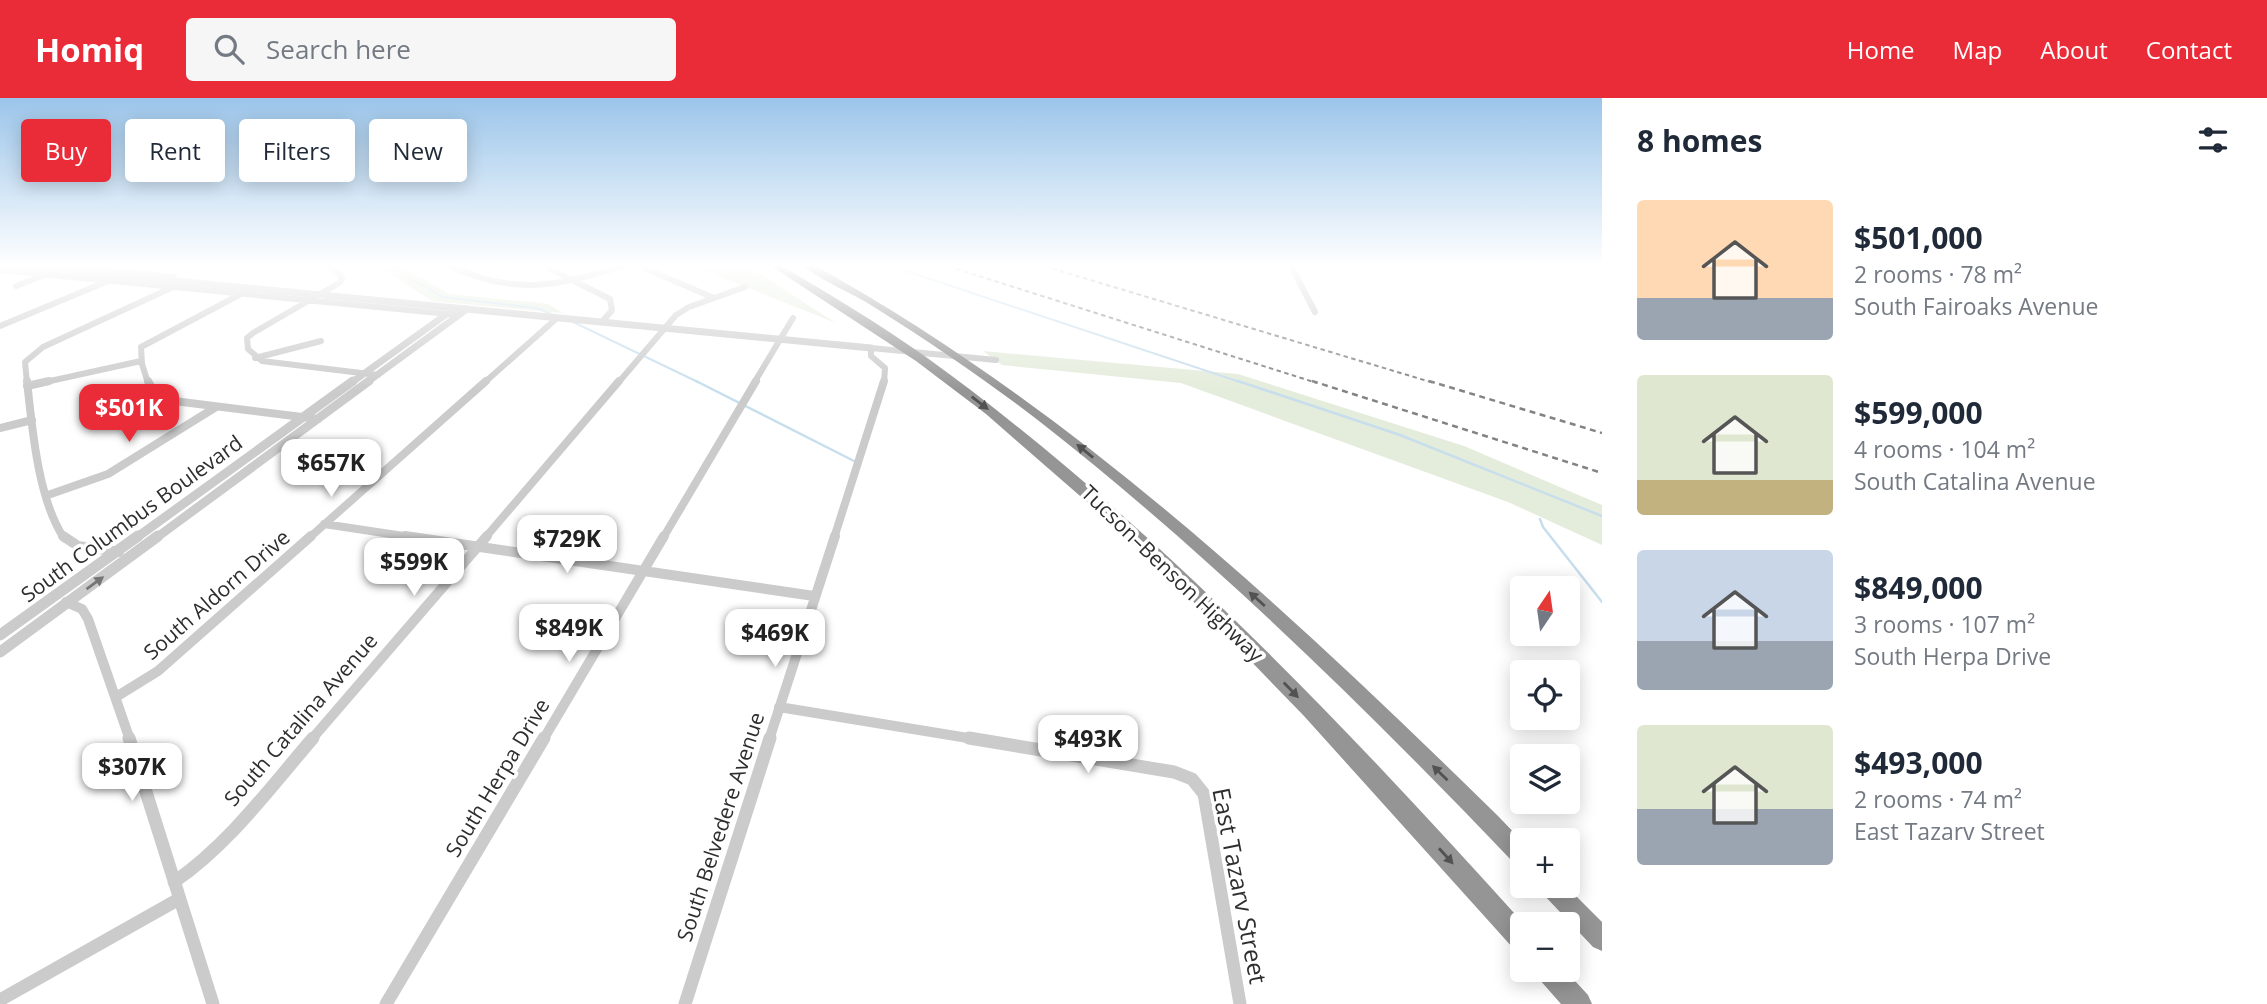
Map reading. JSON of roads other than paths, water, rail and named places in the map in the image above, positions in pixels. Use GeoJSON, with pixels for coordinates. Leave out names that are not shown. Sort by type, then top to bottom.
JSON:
{"type":"FeatureCollection","features":[{"type":"Feature","properties":{"kind":"highway","name":"Tucson–Benson Highway"},"geometry":{"type":"LineString","coordinates":[[840,306],[925,362],[1006,424],[1079,485],[1212,609],[1406,811],[1510,927]]}},
{"type":"Feature","properties":{"kind":"highway","name":"Tucson–Benson Highway"},"geometry":{"type":"LineString","coordinates":[[877,306],[973,367],[1100,463],[1231,575],[1336,672],[1510,844]]}},
{"type":"Feature","properties":{"kind":"highway"},"geometry":{"type":"LineString","coordinates":[[1563,898],[1602,939]]}},
{"type":"Feature","properties":{"kind":"highway"},"geometry":{"type":"LineString","coordinates":[[1559,982],[1578,1004]]}},
{"type":"Feature","properties":{"kind":"street"},"geometry":{"type":"LineString","coordinates":[[0,326],[47,306]]}},
{"type":"Feature","properties":{"kind":"street"},"geometry":{"type":"LineString","coordinates":[[133,306],[33,353],[25,362],[37,458],[63,538],[82,546],[134,554]]}},
{"type":"Feature","properties":{"kind":"street"},"geometry":{"type":"LineString","coordinates":[[216,306],[147,342],[138,352],[156,396],[172,401],[318,419]]}},
{"type":"Feature","properties":{"kind":"street"},"geometry":{"type":"LineString","coordinates":[[300,306],[249,336],[246,344],[255,358],[272,363],[378,375]]}},
{"type":"Feature","properties":{"kind":"street"},"geometry":{"type":"LineString","coordinates":[[387,306],[557,318],[996,360]]}},
{"type":"Feature","properties":{"kind":"street"},"geometry":{"type":"LineString","coordinates":[[411,306],[457,312]]}},
{"type":"Feature","properties":{"kind":"street"},"geometry":{"type":"LineString","coordinates":[[602,322],[612,306]]}},
{"type":"Feature","properties":{"kind":"street","name":"South Catalina Avenue"},"geometry":{"type":"LineString","coordinates":[[174,882],[200,864],[223,843],[665,328],[682,310],[692,306]]}},
{"type":"Feature","properties":{"kind":"street"},"geometry":{"type":"LineString","coordinates":[[1312,306],[1315,312]]}},
{"type":"Feature","properties":{"kind":"street","name":"South Columbus Boulevard"},"geometry":{"type":"LineString","coordinates":[[0,635],[365,373],[457,312]]}},
{"type":"Feature","properties":{"kind":"street","name":"South Columbus Boulevard"},"geometry":{"type":"LineString","coordinates":[[0,652],[378,375],[457,312]]}},
{"type":"Feature","properties":{"kind":"street","name":"South Aldorn Drive"},"geometry":{"type":"LineString","coordinates":[[116,697],[158,671],[557,318]]}},
{"type":"Feature","properties":{"kind":"street","name":"South Herpa Drive"},"geometry":{"type":"LineString","coordinates":[[386,1004],[793,318]]}},
{"type":"Feature","properties":{"kind":"street"},"geometry":{"type":"LineString","coordinates":[[255,358],[321,341]]}},
{"type":"Feature","properties":{"kind":"street","name":"South Belvedere Avenue"},"geometry":{"type":"LineString","coordinates":[[685,1004],[814,596],[887,376],[885,368],[871,356],[871,348]]}},
{"type":"Feature","properties":{"kind":"street"},"geometry":{"type":"LineString","coordinates":[[27,386],[141,360]]}},
{"type":"Feature","properties":{"kind":"street"},"geometry":{"type":"LineString","coordinates":[[48,495],[108,474],[216,407]]}},
{"type":"Feature","properties":{"kind":"street"},"geometry":{"type":"LineString","coordinates":[[0,428],[32,421]]}},
{"type":"Feature","properties":{"kind":"street"},"geometry":{"type":"LineString","coordinates":[[324,524],[814,596]]}},
{"type":"Feature","properties":{"kind":"street"},"geometry":{"type":"LineString","coordinates":[[50,599],[68,602],[86,614],[116,697],[213,1004]]}},
{"type":"Feature","properties":{"kind":"street","name":"East Tazarv Street"},"geometry":{"type":"LineString","coordinates":[[779,707],[1190,777],[1197,782],[1204,794],[1240,1004]]}},
{"type":"Feature","properties":{"kind":"street"},"geometry":{"type":"LineString","coordinates":[[0,1000],[179,899]]}},
{"type":"Feature","properties":{"kind":"waterway"},"geometry":{"type":"LineString","coordinates":[[521,306],[536,308],[554,315]]}},
{"type":"Feature","properties":{"kind":"waterway"},"geometry":{"type":"LineString","coordinates":[[1012,306],[1243,383]]}},
{"type":"Feature","properties":{"kind":"waterway"},"geometry":{"type":"LineString","coordinates":[[573,322],[699,383]]}},
{"type":"Feature","properties":{"kind":"waterway"},"geometry":{"type":"LineString","coordinates":[[1238,381],[1400,435],[1602,516]]}},
{"type":"Feature","properties":{"kind":"waterway"},"geometry":{"type":"LineString","coordinates":[[699,383],[856,462]]}},
{"type":"Feature","properties":{"kind":"waterway"},"geometry":{"type":"LineString","coordinates":[[1540,519],[1543,527],[1602,602]]}},
{"type":"Feature","properties":{"kind":"railway"},"geometry":{"type":"LineString","coordinates":[[1075,306],[1317,383]]}},
{"type":"Feature","properties":{"kind":"railway"},"geometry":{"type":"LineString","coordinates":[[1178,306],[1434,383]]}},
{"type":"Feature","properties":{"kind":"railway"},"geometry":{"type":"LineString","coordinates":[[1312,381],[1602,473]]}},
{"type":"Feature","properties":{"kind":"railway"},"geometry":{"type":"LineString","coordinates":[[1429,381],[1602,433]]}}]}
